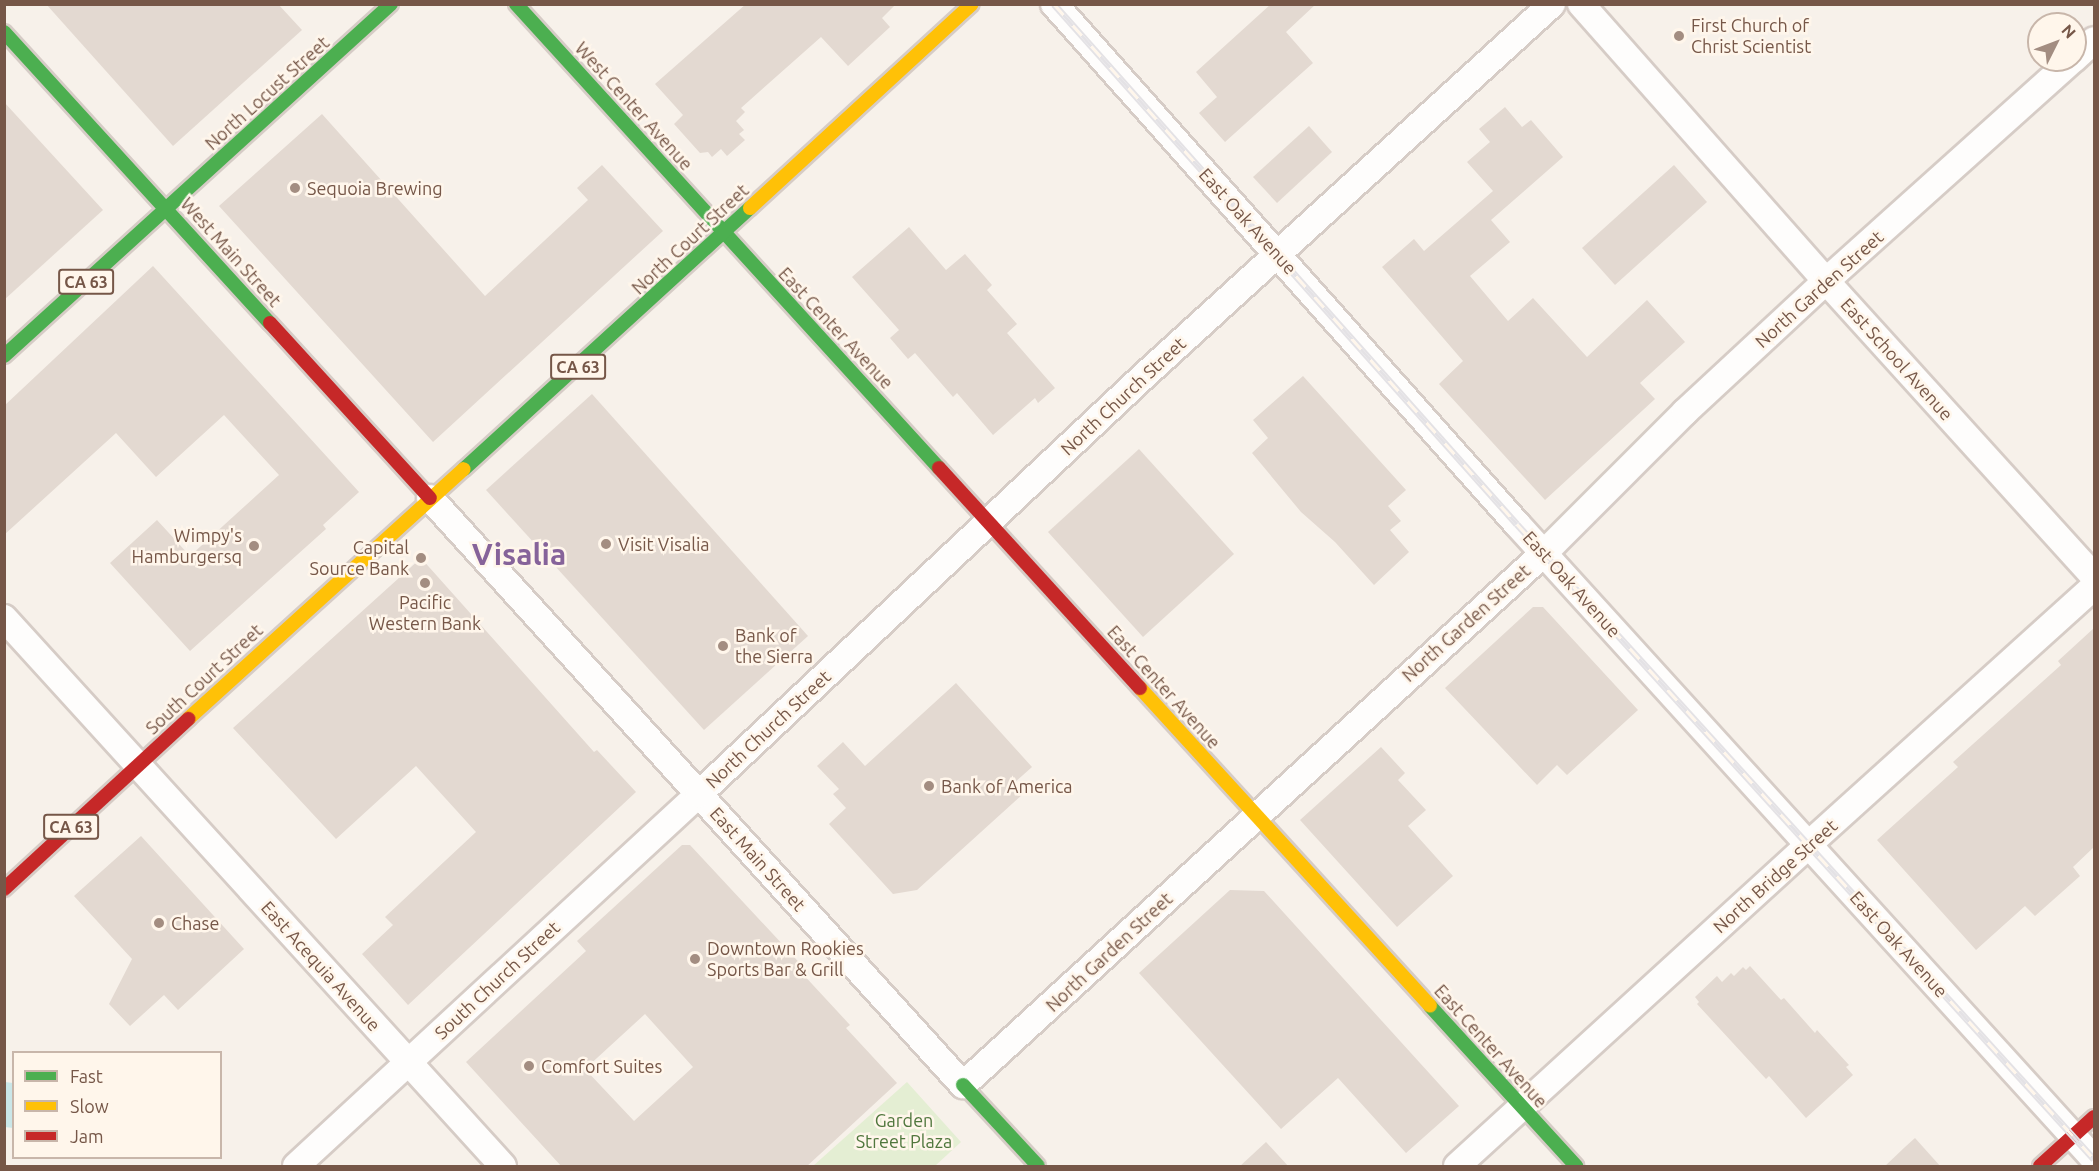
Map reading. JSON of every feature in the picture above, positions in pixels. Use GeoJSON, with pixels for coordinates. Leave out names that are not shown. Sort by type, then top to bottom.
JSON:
{"type":"FeatureCollection","features":[{"type":"Feature","properties":{"kind":"street","name":"North Locust Street"},"geometry":{"type":"LineString","coordinates":[[167,208],[391,4]]}},
{"type":"Feature","properties":{"kind":"street","name":"West Center Avenue"},"geometry":{"type":"LineString","coordinates":[[516,4],[724,233]]}},
{"type":"Feature","properties":{"kind":"street","name":"North Court Street"},"geometry":{"type":"LineString","coordinates":[[430,498],[724,233],[972,4]]}},
{"type":"Feature","properties":{"kind":"street","name":"East Oak Avenue"},"geometry":{"type":"LineString","coordinates":[[1054,4],[1544,553],[2094,1159]]}},
{"type":"Feature","properties":{"kind":"street","name":"North Church Street"},"geometry":{"type":"LineString","coordinates":[[699,794],[1277,253],[1552,4]]}},
{"type":"Feature","properties":{"kind":"street","name":"East School Avenue"},"geometry":{"type":"LineString","coordinates":[[1581,4],[1826,281],[2094,577]]}},
{"type":"Feature","properties":{"kind":"street","name":"West Main Street"},"geometry":{"type":"LineString","coordinates":[[4,32],[430,498]]}},
{"type":"Feature","properties":{"kind":"street","name":"North Garden Street"},"geometry":{"type":"LineString","coordinates":[[963,1085],[1544,553],[1685,412],[1826,281],[2059,72]]}},
{"type":"Feature","properties":{"kind":"street","name":"CA 63"},"geometry":{"type":"LineString","coordinates":[[4,356],[167,208]]}},
{"type":"Feature","properties":{"kind":"street","name":"East Center Avenue"},"geometry":{"type":"LineString","coordinates":[[724,233],[1576,1167]]}},
{"type":"Feature","properties":{"kind":"street","name":"South Court Street"},"geometry":{"type":"LineString","coordinates":[[4,888],[430,498]]}},
{"type":"Feature","properties":{"kind":"street","name":"East Main Street"},"geometry":{"type":"LineString","coordinates":[[430,498],[1038,1167]]}},
{"type":"Feature","properties":{"kind":"street","name":"North Bridge Street"},"geometry":{"type":"LineString","coordinates":[[1457,1167],[1808,844],[2094,587]]}},
{"type":"Feature","properties":{"kind":"street","name":"East Acequia Avenue"},"geometry":{"type":"LineString","coordinates":[[4,618],[503,1167]]}},
{"type":"Feature","properties":{"kind":"street","name":"South Church Street"},"geometry":{"type":"LineString","coordinates":[[296,1167],[699,794]]}},
{"type":"Feature","properties":{"kind":"street"},"geometry":{"type":"LineString","coordinates":[[2040,1167],[2094,1117]]}},
{"type":"Feature","properties":{"kind":"green space","name":"Garden Street Plaza"},"geometry":{"type":"Polygon","coordinates":[[[907,1082],[961,1142],[935,1166],[813,1166],[907,1082]]]}},
{"type":"Feature","properties":{"kind":"water"},"geometry":{"type":"Polygon","coordinates":[[[5,1082],[12,1083],[12,1128],[5,1127],[5,1082]]]}},
{"type":"Feature","properties":{"kind":"building"},"geometry":{"type":"Polygon","coordinates":[[[46,4],[278,4],[302,30],[173,146],[46,4]]]}},
{"type":"Feature","properties":{"kind":"building"},"geometry":{"type":"Polygon","coordinates":[[[746,4],[896,4],[882,18],[890,27],[848,66],[821,37],[741,108],[745,112],[736,121],[744,130],[739,134],[745,140],[727,156],[721,149],[712,157],[708,152],[700,153],[674,124],[683,115],[655,84],[746,4]]]}},
{"type":"Feature","properties":{"kind":"building"},"geometry":{"type":"Polygon","coordinates":[[[1271,4],[1316,4],[1286,32],[1313,63],[1225,142],[1199,113],[1217,97],[1196,72],[1271,4]]]}},
{"type":"Feature","properties":{"kind":"building"},"geometry":{"type":"Polygon","coordinates":[[[4,102],[103,210],[4,300],[4,102]]]}},
{"type":"Feature","properties":{"kind":"building"},"geometry":{"type":"Polygon","coordinates":[[[1505,107],[1522,127],[1531,120],[1563,157],[1491,220],[1510,242],[1470,276],[1508,321],[1533,298],[1587,357],[1647,300],[1685,342],[1640,383],[1655,399],[1545,500],[1439,384],[1463,361],[1382,267],[1414,239],[1424,251],[1493,191],[1467,162],[1490,142],[1479,129],[1505,107]]]}},
{"type":"Feature","properties":{"kind":"building"},"geometry":{"type":"Polygon","coordinates":[[[322,114],[485,296],[588,200],[577,188],[602,165],[663,231],[433,442],[219,206],[322,114]]]}},
{"type":"Feature","properties":{"kind":"building"},"geometry":{"type":"Polygon","coordinates":[[[1309,126],[1332,152],[1277,203],[1253,177],[1309,126]]]}},
{"type":"Feature","properties":{"kind":"building"},"geometry":{"type":"Polygon","coordinates":[[[1674,165],[1707,202],[1615,285],[1582,248],[1674,165]]]}},
{"type":"Feature","properties":{"kind":"building"},"geometry":{"type":"Polygon","coordinates":[[[909,227],[946,270],[965,254],[992,285],[987,290],[1017,324],[1007,333],[1055,388],[1038,403],[1035,398],[993,435],[957,393],[953,397],[915,353],[908,359],[890,338],[899,330],[852,277],[909,227]]]}},
{"type":"Feature","properties":{"kind":"building"},"geometry":{"type":"Polygon","coordinates":[[[153,266],[359,492],[323,525],[326,529],[190,651],[110,563],[157,520],[190,556],[279,475],[224,415],[156,477],[116,433],[4,535],[4,406],[153,266]]]}},
{"type":"Feature","properties":{"kind":"building"},"geometry":{"type":"Polygon","coordinates":[[[1303,376],[1406,490],[1388,506],[1401,521],[1390,530],[1409,552],[1374,585],[1335,542],[1301,512],[1252,453],[1268,438],[1253,420],[1303,376]]]}},
{"type":"Feature","properties":{"kind":"building"},"geometry":{"type":"Polygon","coordinates":[[[592,394],[808,636],[704,730],[486,490],[592,394]]]}},
{"type":"Feature","properties":{"kind":"building"},"geometry":{"type":"Polygon","coordinates":[[[1139,449],[1234,554],[1143,637],[1048,532],[1139,449]]]}},
{"type":"Feature","properties":{"kind":"building"},"geometry":{"type":"Polygon","coordinates":[[[421,558],[594,752],[597,750],[636,792],[408,1005],[362,954],[393,925],[385,917],[476,832],[416,766],[336,839],[233,728],[421,558]]]}},
{"type":"Feature","properties":{"kind":"building"},"geometry":{"type":"Polygon","coordinates":[[[1533,607],[1543,607],[1638,710],[1567,775],[1557,765],[1537,785],[1445,688],[1533,607]]]}},
{"type":"Feature","properties":{"kind":"building"},"geometry":{"type":"Polygon","coordinates":[[[2094,628],[2094,847],[2073,867],[2080,876],[2035,916],[2025,906],[1976,950],[1877,840],[1958,767],[1953,762],[2061,665],[2058,661],[2094,628]]]}},
{"type":"Feature","properties":{"kind":"building","name":"Bank of America"},"geometry":{"type":"Polygon","coordinates":[[[956,683],[1032,767],[1014,783],[1023,794],[917,890],[893,894],[829,824],[846,808],[833,794],[839,789],[817,766],[843,742],[865,766],[956,683]]]}},
{"type":"Feature","properties":{"kind":"building"},"geometry":{"type":"Polygon","coordinates":[[[1381,747],[1405,773],[1398,780],[1426,810],[1408,826],[1453,876],[1397,927],[1300,820],[1381,747]]]}},
{"type":"Feature","properties":{"kind":"building","name":"Chase"},"geometry":{"type":"Polygon","coordinates":[[[141,836],[244,949],[178,1010],[164,995],[130,1026],[109,1004],[132,959],[74,896],[141,836]]]}},
{"type":"Feature","properties":{"kind":"building"},"geometry":{"type":"Polygon","coordinates":[[[682,845],[690,845],[804,968],[800,971],[850,1025],[846,1028],[897,1083],[806,1167],[562,1167],[466,1062],[586,951],[577,941],[682,845]],[[645,1014],[585,1069],[634,1121],[693,1067],[645,1014]]]}},
{"type":"Feature","properties":{"kind":"building"},"geometry":{"type":"Polygon","coordinates":[[[1230,890],[1264,891],[1459,1106],[1406,1153],[1338,1078],[1281,1129],[1139,973],[1230,890]]]}},
{"type":"Feature","properties":{"kind":"building"},"geometry":{"type":"Polygon","coordinates":[[[1750,966],[1781,1000],[1784,998],[1815,1033],[1817,1030],[1849,1065],[1846,1067],[1853,1075],[1806,1118],[1769,1076],[1766,1079],[1697,1004],[1699,1002],[1695,997],[1717,976],[1722,982],[1731,973],[1734,976],[1743,967],[1746,970],[1750,966]]]}},
{"type":"Feature","properties":{"kind":"building"},"geometry":{"type":"Polygon","coordinates":[[[1915,1138],[1941,1167],[1884,1167],[1905,1147],[1915,1138]]]}},
{"type":"Feature","properties":{"kind":"building"},"geometry":{"type":"Polygon","coordinates":[[[1266,1142],[1289,1167],[1239,1167],[1266,1142]]]}},
{"type":"Feature","properties":{"kind":"railway"},"geometry":{"type":"LineString","coordinates":[[1054,4],[1517,524],[2094,1159]]}},
{"type":"Feature","properties":{"kind":"traffic: fast"},"geometry":{"type":"LineString","coordinates":[[4,356],[391,4]]}},
{"type":"Feature","properties":{"kind":"traffic: fast"},"geometry":{"type":"LineString","coordinates":[[516,4],[939,468]]}},
{"type":"Feature","properties":{"kind":"traffic: fast"},"geometry":{"type":"LineString","coordinates":[[4,32],[270,323]]}},
{"type":"Feature","properties":{"kind":"traffic: fast"},"geometry":{"type":"LineString","coordinates":[[464,469],[750,208]]}},
{"type":"Feature","properties":{"kind":"traffic: fast"},"geometry":{"type":"LineString","coordinates":[[1430,1006],[1576,1166]]}},
{"type":"Feature","properties":{"kind":"traffic: fast"},"geometry":{"type":"LineString","coordinates":[[963,1085],[1038,1166]]}},
{"type":"Feature","properties":{"kind":"traffic: slow"},"geometry":{"type":"LineString","coordinates":[[750,208],[972,4]]}},
{"type":"Feature","properties":{"kind":"traffic: slow"},"geometry":{"type":"LineString","coordinates":[[188,719],[464,469]]}},
{"type":"Feature","properties":{"kind":"traffic: slow"},"geometry":{"type":"LineString","coordinates":[[1140,688],[1430,1006]]}},
{"type":"Feature","properties":{"kind":"traffic: jam"},"geometry":{"type":"LineString","coordinates":[[270,323],[430,498]]}},
{"type":"Feature","properties":{"kind":"traffic: jam"},"geometry":{"type":"LineString","coordinates":[[939,468],[1140,688]]}},
{"type":"Feature","properties":{"kind":"traffic: jam"},"geometry":{"type":"LineString","coordinates":[[4,889],[188,719]]}},
{"type":"Feature","properties":{"kind":"traffic: jam"},"geometry":{"type":"LineString","coordinates":[[2040,1166],[2094,1117]]}},
{"type":"Feature","properties":{"kind":"place","name":"First Church of Christ Scientist"},"geometry":{"type":"Point","coordinates":[1679,36]}},
{"type":"Feature","properties":{"kind":"place","name":"Sequoia Brewing"},"geometry":{"type":"Point","coordinates":[295,188]}},
{"type":"Feature","properties":{"kind":"place","name":"Visit Visalia"},"geometry":{"type":"Point","coordinates":[606,544]}},
{"type":"Feature","properties":{"kind":"place","name":"Wimpy's Hamburgersq"},"geometry":{"type":"Point","coordinates":[254,546]}},
{"type":"Feature","properties":{"kind":"place","name":"Capital Source Bank"},"geometry":{"type":"Point","coordinates":[421,558]}},
{"type":"Feature","properties":{"kind":"place","name":"Pacific Western Bank"},"geometry":{"type":"Point","coordinates":[425,583]}},
{"type":"Feature","properties":{"kind":"place","name":"Bank of the Sierra"},"geometry":{"type":"Point","coordinates":[723,646]}},
{"type":"Feature","properties":{"kind":"place","name":"Bank of America"},"geometry":{"type":"Point","coordinates":[929,786]}},
{"type":"Feature","properties":{"kind":"place","name":"Chase"},"geometry":{"type":"Point","coordinates":[159,923]}},
{"type":"Feature","properties":{"kind":"place","name":"Downtown Rookies Sports Bar & Grill"},"geometry":{"type":"Point","coordinates":[695,959]}},
{"type":"Feature","properties":{"kind":"place","name":"Comfort Suites"},"geometry":{"type":"Point","coordinates":[529,1066]}},
{"type":"Feature","properties":{"kind":"district","name":"Visalia"},"geometry":{"type":"Point","coordinates":[519,554]}}]}
